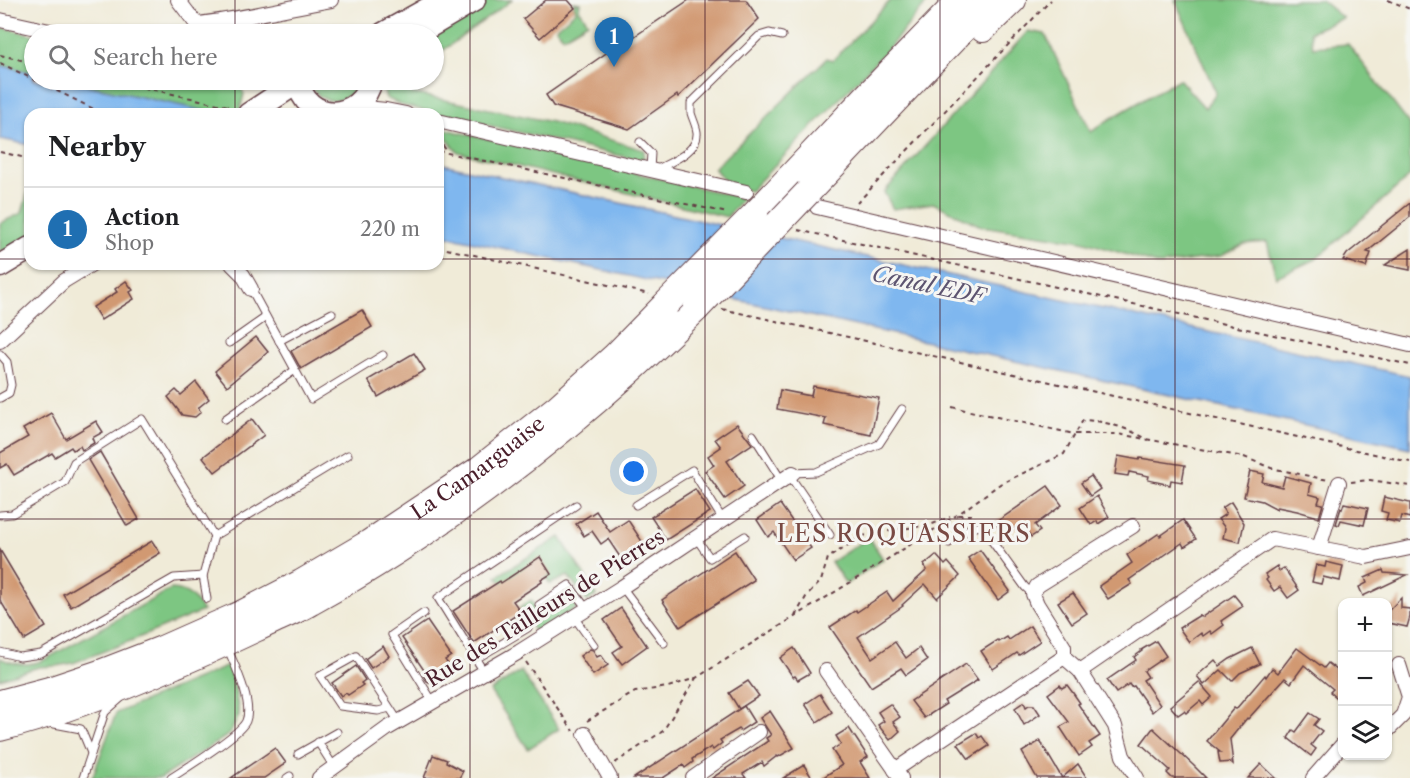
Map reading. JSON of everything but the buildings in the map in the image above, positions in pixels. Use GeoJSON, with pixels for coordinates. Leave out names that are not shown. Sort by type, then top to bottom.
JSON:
{"type":"FeatureCollection","features":[{"type":"Feature","properties":{"kind":"highway"},"geometry":{"type":"LineString","coordinates":[[864,90],[937,0]]}},
{"type":"Feature","properties":{"kind":"highway"},"geometry":{"type":"LineString","coordinates":[[864,90],[960,0]]}},
{"type":"Feature","properties":{"kind":"highway"},"geometry":{"type":"LineString","coordinates":[[859,138],[991,0]]}},
{"type":"Feature","properties":{"kind":"highway"},"geometry":{"type":"LineString","coordinates":[[859,138],[964,48],[1013,0]]}},
{"type":"Feature","properties":{"kind":"highway","name":"La Camarguaise"},"geometry":{"type":"LineString","coordinates":[[0,703],[100,673],[241,614],[301,583],[369,543],[477,471],[540,421],[614,357],[658,299],[864,90]]}},
{"type":"Feature","properties":{"kind":"highway","name":"La Camarguaise"},"geometry":{"type":"LineString","coordinates":[[0,728],[81,704],[217,647],[310,603],[440,523],[507,474],[706,309],[812,199],[859,138]]}},
{"type":"Feature","properties":{"kind":"highway"},"geometry":{"type":"LineString","coordinates":[[0,694],[77,671],[207,619],[285,579],[360,536],[458,472],[512,432],[585,370],[658,299]]}},
{"type":"Feature","properties":{"kind":"main road"},"geometry":{"type":"LineString","coordinates":[[401,24],[444,0]]}},
{"type":"Feature","properties":{"kind":"main road"},"geometry":{"type":"LineString","coordinates":[[432,24],[474,0]]}},
{"type":"Feature","properties":{"kind":"main road"},"geometry":{"type":"LineString","coordinates":[[355,107],[364,99],[368,90]]}},
{"type":"Feature","properties":{"kind":"main road"},"geometry":{"type":"LineString","coordinates":[[251,108],[291,97],[314,108]]}},
{"type":"Feature","properties":{"kind":"main road"},"geometry":{"type":"LineString","coordinates":[[0,266],[24,252]]}},
{"type":"Feature","properties":{"kind":"main road"},"geometry":{"type":"LineString","coordinates":[[0,278],[24,264]]}},
{"type":"Feature","properties":{"kind":"street"},"geometry":{"type":"LineString","coordinates":[[178,0],[196,24]]}},
{"type":"Feature","properties":{"kind":"street"},"geometry":{"type":"LineString","coordinates":[[217,24],[331,0]]}},
{"type":"Feature","properties":{"kind":"street"},"geometry":{"type":"LineString","coordinates":[[0,20],[24,25]]}},
{"type":"Feature","properties":{"kind":"street"},"geometry":{"type":"LineString","coordinates":[[375,90],[385,108]]}},
{"type":"Feature","properties":{"kind":"street"},"geometry":{"type":"LineString","coordinates":[[355,107],[365,108]]}},
{"type":"Feature","properties":{"kind":"street"},"geometry":{"type":"LineString","coordinates":[[444,122],[653,170],[746,208]]}},
{"type":"Feature","properties":{"kind":"street"},"geometry":{"type":"LineString","coordinates":[[812,199],[847,214],[1410,345]]}},
{"type":"Feature","properties":{"kind":"street"},"geometry":{"type":"LineString","coordinates":[[0,259],[24,245]]}},
{"type":"Feature","properties":{"kind":"street"},"geometry":{"type":"LineString","coordinates":[[0,340],[64,281],[82,270]]}},
{"type":"Feature","properties":{"kind":"street"},"geometry":{"type":"LineString","coordinates":[[238,270],[251,289]]}},
{"type":"Feature","properties":{"kind":"street","name":"Rue des Tailleurs de Pierres"},"geometry":{"type":"LineString","coordinates":[[319,778],[388,728],[519,652],[788,476]]}},
{"type":"Feature","properties":{"kind":"street"},"geometry":{"type":"LineString","coordinates":[[1319,548],[1339,483]]}},
{"type":"Feature","properties":{"kind":"street"},"geometry":{"type":"LineString","coordinates":[[1133,526],[1037,586],[1033,594],[1064,647],[1064,657],[1080,671],[1115,726],[1123,756],[1137,778]]}},
{"type":"Feature","properties":{"kind":"street"},"geometry":{"type":"LineString","coordinates":[[1080,671],[1272,539],[1366,557],[1410,548]]}},
{"type":"Feature","properties":{"kind":"street"},"geometry":{"type":"LineString","coordinates":[[826,671],[898,774],[1064,657]]}},
{"type":"Feature","properties":{"kind":"street"},"geometry":{"type":"LineString","coordinates":[[1392,726],[1403,715],[1409,697],[1399,665]]}},
{"type":"Feature","properties":{"kind":"street"},"geometry":{"type":"LineString","coordinates":[[583,729],[608,774]]}},
{"type":"Feature","properties":{"kind":"street"},"geometry":{"type":"LineString","coordinates":[[693,778],[759,732]]}},
{"type":"Feature","properties":{"kind":"street"},"geometry":{"type":"LineString","coordinates":[[1313,778],[1338,750]]}},
{"type":"Feature","properties":{"kind":"lane"},"geometry":{"type":"LineString","coordinates":[[640,142],[651,153],[653,170],[680,157],[693,147],[698,136],[696,123],[691,114],[691,104],[759,36],[770,33],[782,36]]}},
{"type":"Feature","properties":{"kind":"lane"},"geometry":{"type":"LineString","coordinates":[[251,289],[311,399],[383,355]]}},
{"type":"Feature","properties":{"kind":"lane"},"geometry":{"type":"LineString","coordinates":[[279,341],[332,313]]}},
{"type":"Feature","properties":{"kind":"lane"},"geometry":{"type":"LineString","coordinates":[[229,343],[266,317]]}},
{"type":"Feature","properties":{"kind":"lane"},"geometry":{"type":"LineString","coordinates":[[0,354],[7,362],[11,385],[9,393],[0,398]]}},
{"type":"Feature","properties":{"kind":"lane"},"geometry":{"type":"LineString","coordinates":[[225,419],[295,370]]}},
{"type":"Feature","properties":{"kind":"lane"},"geometry":{"type":"LineString","coordinates":[[788,476],[816,472],[879,444],[902,409]]}},
{"type":"Feature","properties":{"kind":"lane"},"geometry":{"type":"LineString","coordinates":[[0,515],[12,514],[65,482],[74,462],[142,419],[214,536]]}},
{"type":"Feature","properties":{"kind":"lane"},"geometry":{"type":"LineString","coordinates":[[753,435],[788,476],[831,535]]}},
{"type":"Feature","properties":{"kind":"lane"},"geometry":{"type":"LineString","coordinates":[[207,599],[203,576],[214,536],[348,454]]}},
{"type":"Feature","properties":{"kind":"lane"},"geometry":{"type":"LineString","coordinates":[[636,505],[692,470],[723,520]]}},
{"type":"Feature","properties":{"kind":"lane"},"geometry":{"type":"LineString","coordinates":[[484,672],[438,598],[576,505]]}},
{"type":"Feature","properties":{"kind":"lane"},"geometry":{"type":"LineString","coordinates":[[949,543],[970,528],[981,526],[1025,587],[1033,594]]}},
{"type":"Feature","properties":{"kind":"lane"},"geometry":{"type":"LineString","coordinates":[[696,538],[710,558],[745,536]]}},
{"type":"Feature","properties":{"kind":"lane"},"geometry":{"type":"LineString","coordinates":[[0,652],[20,657],[41,654],[174,578],[203,576]]}},
{"type":"Feature","properties":{"kind":"lane"},"geometry":{"type":"LineString","coordinates":[[539,605],[569,585],[586,609]]}},
{"type":"Feature","properties":{"kind":"lane"},"geometry":{"type":"LineString","coordinates":[[621,587],[664,643]]}},
{"type":"Feature","properties":{"kind":"lane"},"geometry":{"type":"LineString","coordinates":[[424,613],[392,635],[433,702]]}},
{"type":"Feature","properties":{"kind":"lane"},"geometry":{"type":"LineString","coordinates":[[574,617],[594,645]]}},
{"type":"Feature","properties":{"kind":"lane"},"geometry":{"type":"LineString","coordinates":[[476,659],[528,628]]}},
{"type":"Feature","properties":{"kind":"lane"},"geometry":{"type":"LineString","coordinates":[[171,778],[236,733],[246,721],[248,701],[230,654]]}},
{"type":"Feature","properties":{"kind":"lane"},"geometry":{"type":"LineString","coordinates":[[390,708],[378,711],[339,706],[320,676],[356,656],[390,708],[399,722]]}},
{"type":"Feature","properties":{"kind":"lane"},"geometry":{"type":"LineString","coordinates":[[83,778],[105,712],[141,680]]}},
{"type":"Feature","properties":{"kind":"lane"},"geometry":{"type":"LineString","coordinates":[[31,720],[81,729],[92,753]]}},
{"type":"Feature","properties":{"kind":"lane"},"geometry":{"type":"LineString","coordinates":[[298,754],[337,732]]}},
{"type":"Feature","properties":{"kind":"lane"},"geometry":{"type":"LineString","coordinates":[[318,742],[334,767]]}},
{"type":"Feature","properties":{"kind":"path"},"geometry":{"type":"LineString","coordinates":[[847,214],[1051,0]]}},
{"type":"Feature","properties":{"kind":"path"},"geometry":{"type":"LineString","coordinates":[[1388,0],[1410,9]]}},
{"type":"Feature","properties":{"kind":"path"},"geometry":{"type":"LineString","coordinates":[[0,55],[24,61]]}},
{"type":"Feature","properties":{"kind":"path"},"geometry":{"type":"LineString","coordinates":[[0,63],[24,75]]}},
{"type":"Feature","properties":{"kind":"path"},"geometry":{"type":"LineString","coordinates":[[55,90],[92,108]]}},
{"type":"Feature","properties":{"kind":"path"},"geometry":{"type":"LineString","coordinates":[[152,90],[227,108]]}},
{"type":"Feature","properties":{"kind":"path"},"geometry":{"type":"LineString","coordinates":[[444,147],[449,154]]}},
{"type":"Feature","properties":{"kind":"path"},"geometry":{"type":"LineString","coordinates":[[0,152],[24,158]]}},
{"type":"Feature","properties":{"kind":"path"},"geometry":{"type":"LineString","coordinates":[[444,153],[746,208]]}},
{"type":"Feature","properties":{"kind":"path"},"geometry":{"type":"LineString","coordinates":[[788,228],[1410,365]]}},
{"type":"Feature","properties":{"kind":"path"},"geometry":{"type":"LineString","coordinates":[[444,248],[658,299]]}},
{"type":"Feature","properties":{"kind":"path"},"geometry":{"type":"LineString","coordinates":[[706,309],[1410,462]]}},
{"type":"Feature","properties":{"kind":"path"},"geometry":{"type":"LineString","coordinates":[[952,407],[1074,434],[1118,434],[1244,457],[1271,468],[1339,483],[1370,480],[1410,486]]}},
{"type":"Feature","properties":{"kind":"path"},"geometry":{"type":"LineString","coordinates":[[519,652],[575,733],[635,692],[668,687],[696,678],[957,514],[1000,484],[1064,454],[1083,420],[1134,432],[1148,440]]}},
{"type":"Feature","properties":{"kind":"path"},"geometry":{"type":"LineString","coordinates":[[794,618],[806,597],[821,581],[828,558],[862,536],[930,525],[957,514],[972,515],[981,526]]}},
{"type":"Feature","properties":{"kind":"path"},"geometry":{"type":"LineString","coordinates":[[608,774],[663,731],[696,678]]}},
{"type":"Feature","properties":{"kind":"green space"},"geometry":{"type":"Polygon","coordinates":[[[487,0],[512,0],[444,50],[444,24],[487,0]]]}},
{"type":"Feature","properties":{"kind":"green space"},"geometry":{"type":"Polygon","coordinates":[[[891,0],[929,0],[888,49],[750,191],[729,186],[714,168],[827,58],[833,60],[891,0]]]}},
{"type":"Feature","properties":{"kind":"green space"},"geometry":{"type":"Polygon","coordinates":[[[1175,0],[1321,0],[1343,18],[1310,32],[1313,47],[1348,44],[1410,125],[1410,176],[1316,259],[1276,277],[1267,242],[1244,244],[1221,256],[1160,265],[1082,241],[981,226],[933,203],[893,209],[884,192],[1028,31],[1045,34],[1091,132],[1179,79],[1205,108],[1216,93],[1175,0]]]}},
{"type":"Feature","properties":{"kind":"green space"},"geometry":{"type":"Polygon","coordinates":[[[573,2],[580,3],[579,9],[588,22],[563,37],[556,28],[576,11],[573,2]]]}},
{"type":"Feature","properties":{"kind":"green space"},"geometry":{"type":"Polygon","coordinates":[[[0,27],[24,33],[24,71],[0,65],[0,27]]]}},
{"type":"Feature","properties":{"kind":"green space"},"geometry":{"type":"Polygon","coordinates":[[[109,90],[242,90],[244,94],[240,108],[191,108],[109,90]]]}},
{"type":"Feature","properties":{"kind":"green space"},"geometry":{"type":"Polygon","coordinates":[[[314,90],[353,90],[348,95],[334,101],[319,96],[314,90]]]}},
{"type":"Feature","properties":{"kind":"green space"},"geometry":{"type":"Polygon","coordinates":[[[384,90],[408,90],[411,93],[552,122],[644,150],[643,161],[444,115],[444,108],[414,108],[386,98],[384,90]]]}},
{"type":"Feature","properties":{"kind":"green space"},"geometry":{"type":"Polygon","coordinates":[[[444,130],[743,198],[727,217],[458,152],[444,135],[444,130]]]}},
{"type":"Feature","properties":{"kind":"green space"},"geometry":{"type":"Polygon","coordinates":[[[24,206],[24,239],[0,253],[0,223],[22,213],[24,206]]]}},
{"type":"Feature","properties":{"kind":"green space"},"geometry":{"type":"Polygon","coordinates":[[[560,537],[597,595],[587,601],[568,576],[550,584],[546,577],[550,574],[505,589],[497,576],[560,537]]]}},
{"type":"Feature","properties":{"kind":"green space"},"geometry":{"type":"Polygon","coordinates":[[[869,537],[883,559],[846,584],[831,562],[869,537]]]}},
{"type":"Feature","properties":{"kind":"green space"},"geometry":{"type":"Polygon","coordinates":[[[171,589],[190,595],[203,611],[73,663],[39,667],[0,679],[0,658],[22,664],[44,660],[171,589]]]}},
{"type":"Feature","properties":{"kind":"green space"},"geometry":{"type":"Polygon","coordinates":[[[570,597],[577,608],[536,634],[520,608],[531,600],[534,609],[541,610],[543,613],[570,597]]]}},
{"type":"Feature","properties":{"kind":"green space"},"geometry":{"type":"Polygon","coordinates":[[[228,666],[239,715],[230,734],[161,778],[92,778],[116,713],[228,666]]]}},
{"type":"Feature","properties":{"kind":"green space"},"geometry":{"type":"Polygon","coordinates":[[[521,671],[559,729],[528,749],[490,691],[521,671]]]}},
{"type":"Feature","properties":{"kind":"water"},"geometry":{"type":"Polygon","coordinates":[[[0,65],[24,71],[24,90],[109,90],[191,108],[24,108],[24,144],[0,139],[0,65]]]}},
{"type":"Feature","properties":{"kind":"water","name":"Canal EDF"},"geometry":{"type":"Polygon","coordinates":[[[444,164],[1410,376],[1410,448],[444,235],[444,164]]]}},
{"type":"Feature","properties":{"kind":"place","name":"Action"},"geometry":{"type":"Point","coordinates":[614,67]}},
{"type":"Feature","properties":{"kind":"district","name":"LES ROQUASSIERS"},"geometry":{"type":"Point","coordinates":[904,533]}}]}
